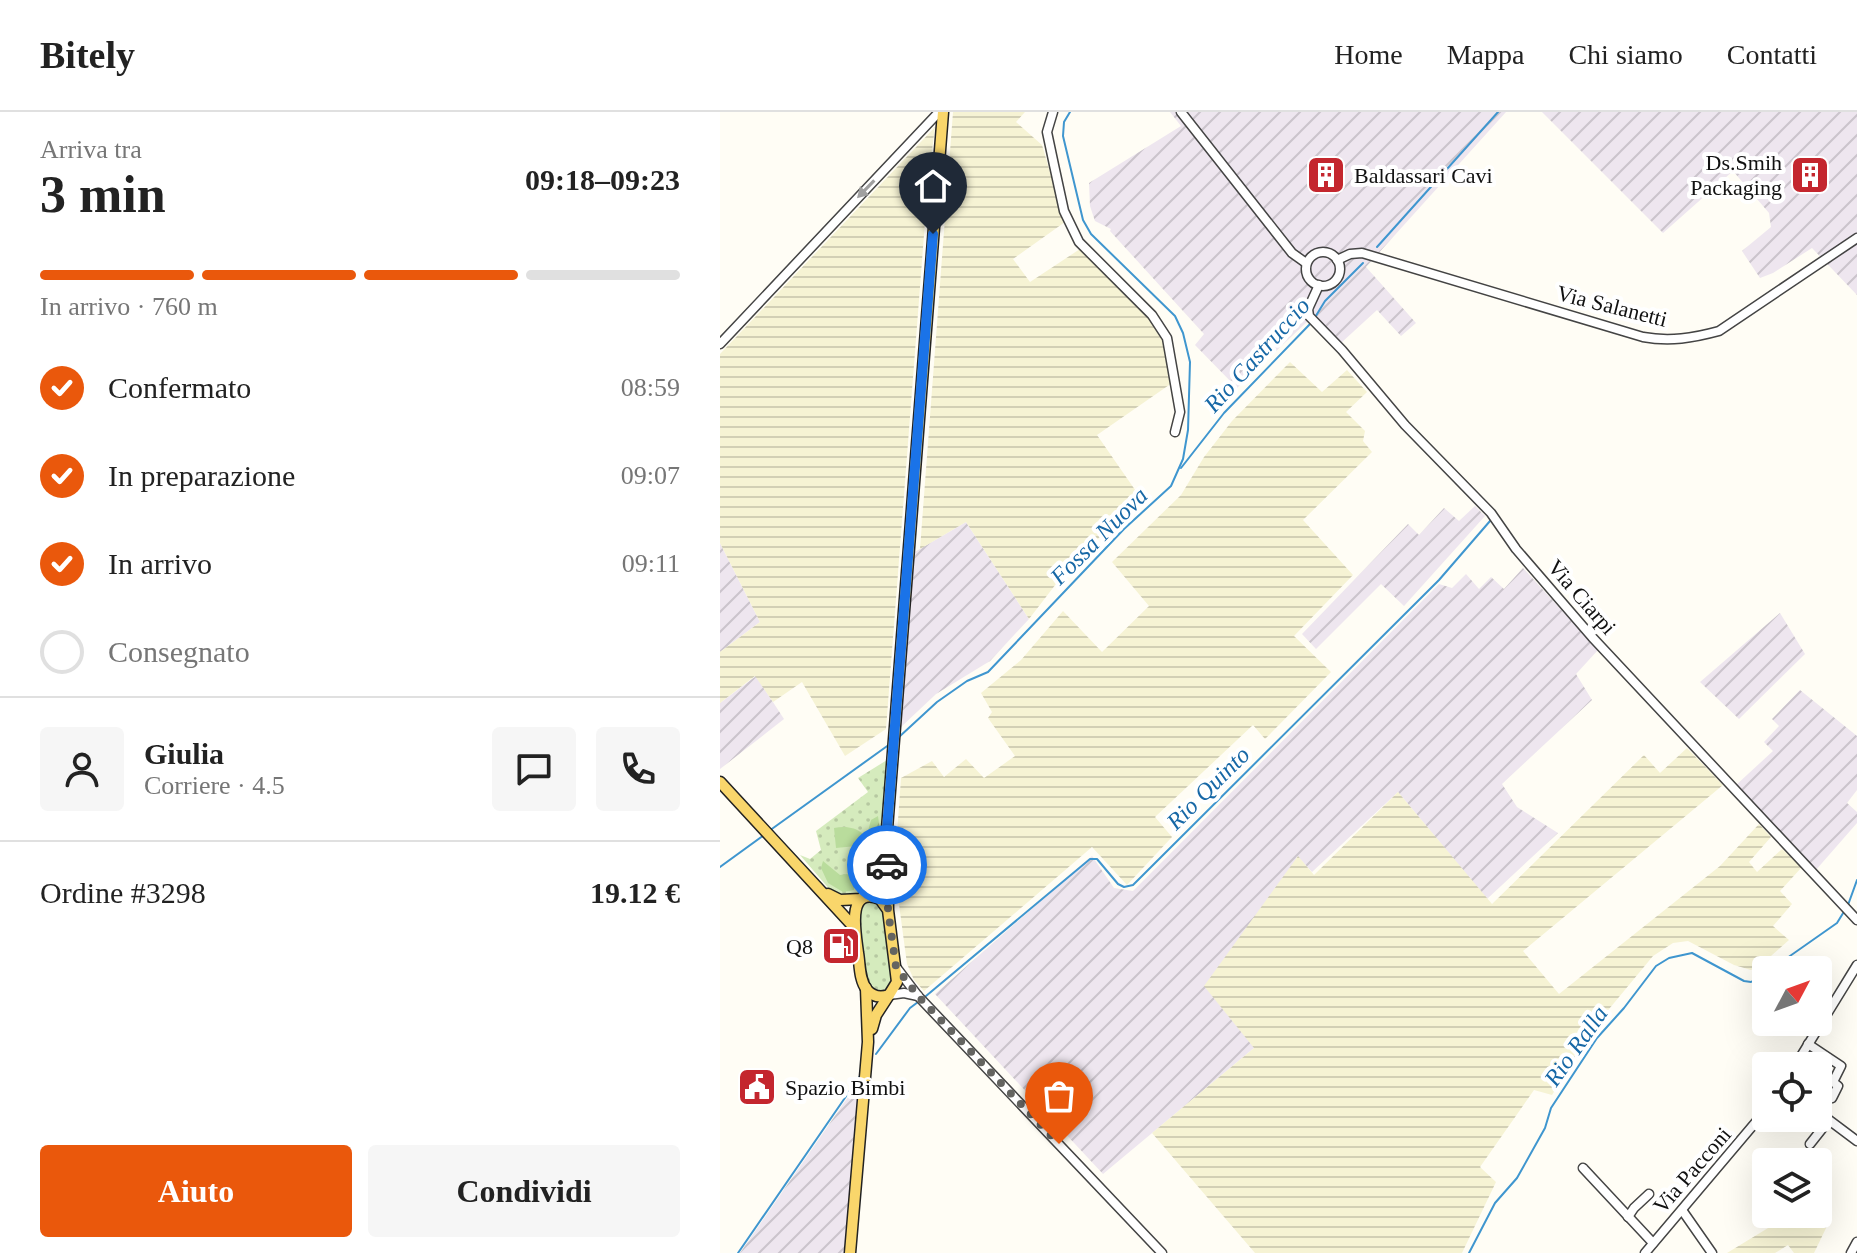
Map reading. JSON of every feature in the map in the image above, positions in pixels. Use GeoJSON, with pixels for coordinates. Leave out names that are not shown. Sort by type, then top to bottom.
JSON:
{"type":"FeatureCollection","features":[{"type":"Feature","properties":{"kind":"main road"},"geometry":{"type":"LineString","coordinates":[[868,1042],[876,1015],[897,982],[888,910],[887,829],[941,112]]}},
{"type":"Feature","properties":{"kind":"main road"},"geometry":{"type":"LineString","coordinates":[[720,782],[855,927]]}},
{"type":"Feature","properties":{"kind":"main road"},"geometry":{"type":"LineString","coordinates":[[887,829],[876,877],[854,912],[862,981],[872,995],[881,998],[889,995]]}},
{"type":"Feature","properties":{"kind":"main road"},"geometry":{"type":"LineString","coordinates":[[817,886],[840,900],[874,897],[888,910]]}},
{"type":"Feature","properties":{"kind":"main road"},"geometry":{"type":"LineString","coordinates":[[850,1253],[868,1042],[866,988]]}},
{"type":"Feature","properties":{"kind":"street"},"geometry":{"type":"LineString","coordinates":[[720,344],[941,112]]}},
{"type":"Feature","properties":{"kind":"street"},"geometry":{"type":"LineString","coordinates":[[1053,112],[1047,132],[1064,211],[1079,242],[1152,315],[1167,338],[1180,412],[1175,432]]}},
{"type":"Feature","properties":{"kind":"street"},"geometry":{"type":"LineString","coordinates":[[1181,112],[1292,253],[1306,263],[1309,280],[1319,285],[1330,284],[1338,276],[1337,260],[1324,252],[1313,255],[1306,263]]}},
{"type":"Feature","properties":{"kind":"street","name":"Via Salanetti"},"geometry":{"type":"LineString","coordinates":[[1337,260],[1350,254],[1368,254],[1665,341],[1719,331],[1857,238]]}},
{"type":"Feature","properties":{"kind":"street","name":"Via Ciarpi"},"geometry":{"type":"LineString","coordinates":[[1319,285],[1308,309],[1313,321],[1405,425],[1491,513],[1516,549],[1592,637],[1854,917]]}},
{"type":"Feature","properties":{"kind":"street"},"geometry":{"type":"LineString","coordinates":[[1803,1052],[1857,965]]}},
{"type":"Feature","properties":{"kind":"street"},"geometry":{"type":"LineString","coordinates":[[896,967],[918,996],[1162,1253]]}},
{"type":"Feature","properties":{"kind":"street"},"geometry":{"type":"LineString","coordinates":[[889,995],[904,993],[918,996]]}},
{"type":"Feature","properties":{"kind":"street"},"geometry":{"type":"LineString","coordinates":[[1808,1044],[1820,1052]]}},
{"type":"Feature","properties":{"kind":"street"},"geometry":{"type":"LineString","coordinates":[[1832,1060],[1841,1066],[1833,1082],[1838,1086],[1832,1098]]}},
{"type":"Feature","properties":{"kind":"street"},"geometry":{"type":"LineString","coordinates":[[1810,1144],[1829,1120],[1857,1141]]}},
{"type":"Feature","properties":{"kind":"street","name":"Via Pacconi"},"geometry":{"type":"LineString","coordinates":[[1645,1253],[1752,1127]]}},
{"type":"Feature","properties":{"kind":"street"},"geometry":{"type":"LineString","coordinates":[[1583,1168],[1653,1243]]}},
{"type":"Feature","properties":{"kind":"street"},"geometry":{"type":"LineString","coordinates":[[1628,1217],[1649,1194]]}},
{"type":"Feature","properties":{"kind":"street"},"geometry":{"type":"LineString","coordinates":[[1682,1210],[1712,1253]]}},
{"type":"Feature","properties":{"kind":"street"},"geometry":{"type":"LineString","coordinates":[[1851,1253],[1857,1242]]}},
{"type":"Feature","properties":{"kind":"shaded area"},"geometry":{"type":"Polygon","coordinates":[[[953,112],[1025,112],[1016,122],[1042,145],[1065,222],[1013,259],[1030,282],[1080,249],[1157,326],[1168,358],[1172,383],[1097,435],[1140,497],[1066,571],[1029,619],[966,522],[920,549],[953,112]]]}},
{"type":"Feature","properties":{"kind":"shaded area"},"geometry":{"type":"Polygon","coordinates":[[[1170,112],[1506,112],[1366,267],[1416,323],[1401,336],[1377,310],[1341,343],[1331,332],[1325,338],[1308,321],[1237,388],[1195,345],[1204,334],[1111,229],[1095,221],[1090,206],[1089,183],[1181,126],[1170,112]]]}},
{"type":"Feature","properties":{"kind":"shaded area"},"geometry":{"type":"Polygon","coordinates":[[[1542,112],[1857,112],[1857,295],[1812,248],[1760,278],[1742,251],[1771,227],[1769,213],[1733,171],[1663,233],[1542,112]]]}},
{"type":"Feature","properties":{"kind":"shaded area"},"geometry":{"type":"Polygon","coordinates":[[[935,127],[928,183],[886,729],[845,756],[802,682],[773,702],[755,676],[720,703],[720,652],[760,622],[720,543],[720,354],[935,127]]]}},
{"type":"Feature","properties":{"kind":"shaded area"},"geometry":{"type":"Polygon","coordinates":[[[1290,362],[1322,392],[1347,370],[1367,392],[1346,412],[1365,431],[1363,441],[1372,452],[1303,520],[1353,575],[1294,636],[1331,672],[1265,739],[1253,725],[1155,817],[1172,837],[1127,885],[1092,847],[924,991],[914,980],[907,964],[896,882],[901,778],[932,761],[944,777],[966,759],[984,778],[1015,756],[988,718],[992,712],[981,693],[1021,660],[1063,611],[1102,652],[1149,606],[1112,562],[1181,495],[1204,457],[1232,421],[1290,362]]]}},
{"type":"Feature","properties":{"kind":"shaded area"},"geometry":{"type":"Polygon","coordinates":[[[1475,506],[1485,516],[1404,606],[1381,584],[1316,649],[1302,634],[1408,524],[1419,535],[1444,508],[1459,521],[1475,506]]]}},
{"type":"Feature","properties":{"kind":"shaded area"},"geometry":{"type":"Polygon","coordinates":[[[966,522],[1029,619],[990,661],[936,694],[900,728],[913,553],[966,522]]]}},
{"type":"Feature","properties":{"kind":"shaded area"},"geometry":{"type":"Polygon","coordinates":[[[720,543],[760,622],[720,652],[720,543]]]}},
{"type":"Feature","properties":{"kind":"shaded area"},"geometry":{"type":"Polygon","coordinates":[[[1523,568],[1598,650],[1576,674],[1592,700],[1502,784],[1517,807],[1558,833],[1487,899],[1398,792],[1312,872],[1297,856],[1254,1048],[1103,1174],[935,994],[1092,856],[1114,888],[1133,891],[1439,584],[1452,588],[1466,574],[1479,589],[1491,577],[1504,589],[1523,568]]]}},
{"type":"Feature","properties":{"kind":"shaded area"},"geometry":{"type":"Polygon","coordinates":[[[1780,613],[1805,654],[1739,719],[1700,682],[1780,613]]]}},
{"type":"Feature","properties":{"kind":"shaded area"},"geometry":{"type":"Polygon","coordinates":[[[756,676],[784,719],[720,769],[720,703],[756,676]]]}},
{"type":"Feature","properties":{"kind":"shaded area"},"geometry":{"type":"Polygon","coordinates":[[[1800,690],[1857,736],[1857,790],[1847,803],[1857,812],[1857,823],[1815,871],[1735,786],[1773,751],[1764,742],[1779,726],[1772,719],[1800,690]]]}},
{"type":"Feature","properties":{"kind":"shaded area"},"geometry":{"type":"Polygon","coordinates":[[[1687,748],[1723,785],[1523,951],[1559,994],[1720,866],[1759,824],[1771,837],[1749,862],[1757,872],[1782,849],[1802,867],[1780,891],[1792,904],[1773,926],[1789,940],[1771,956],[1752,956],[1751,970],[1734,965],[1688,941],[1673,943],[1653,956],[1590,1032],[1552,1095],[1534,1090],[1480,1167],[1496,1182],[1462,1253],[1255,1253],[1152,1133],[1254,1048],[1204,986],[1298,856],[1314,875],[1398,792],[1492,904],[1644,755],[1660,773],[1687,748]]]}},
{"type":"Feature","properties":{"kind":"shaded area"},"geometry":{"type":"Polygon","coordinates":[[[859,1081],[844,1253],[740,1253],[859,1081]]]}},
{"type":"Feature","properties":{"kind":"shaded area"},"geometry":{"type":"Polygon","coordinates":[[[1768,1228],[1826,1228],[1814,1253],[1794,1253],[1788,1245],[1775,1253],[1727,1253],[1768,1228]]]}},
{"type":"Feature","properties":{"kind":"green space"},"geometry":{"type":"Polygon","coordinates":[[[887,760],[883,822],[875,869],[864,889],[846,897],[831,891],[800,855],[810,859],[821,850],[816,831],[868,792],[858,778],[887,760]]]}},
{"type":"Feature","properties":{"kind":"green space"},"geometry":{"type":"Polygon","coordinates":[[[878,816],[880,830],[876,844],[836,848],[834,828],[850,828],[863,834],[868,831],[871,820],[878,816]]]}},
{"type":"Feature","properties":{"kind":"green space"},"geometry":{"type":"Polygon","coordinates":[[[823,861],[840,875],[847,874],[856,879],[854,890],[843,892],[828,883],[821,868],[823,861]]]}},
{"type":"Feature","properties":{"kind":"green space"},"geometry":{"type":"Polygon","coordinates":[[[867,901],[877,904],[883,912],[893,979],[884,993],[874,990],[867,980],[858,913],[867,901]]]}},
{"type":"Feature","properties":{"kind":"waterway","name":"Rio Castruccio"},"geometry":{"type":"LineString","coordinates":[[899,737],[937,702],[967,681],[988,672],[1124,529],[1171,486],[1183,459],[1188,430],[1190,362],[1183,333],[1175,316],[1091,234],[1083,220],[1063,136],[1064,122],[1070,112]]}},
{"type":"Feature","properties":{"kind":"waterway","name":"Rio Castruccio"},"geometry":{"type":"LineString","coordinates":[[1377,247],[1498,112]]}},
{"type":"Feature","properties":{"kind":"waterway","name":"Rio Castruccio"},"geometry":{"type":"LineString","coordinates":[[1314,319],[1325,301],[1363,263]]}},
{"type":"Feature","properties":{"kind":"waterway","name":"Rio Castruccio"},"geometry":{"type":"LineString","coordinates":[[1181,468],[1224,413],[1310,324]]}},
{"type":"Feature","properties":{"kind":"waterway","name":"Rio Quinto"},"geometry":{"type":"LineString","coordinates":[[926,996],[1090,859],[1097,859],[1118,884],[1124,887],[1133,885],[1439,580],[1490,521]]}},
{"type":"Feature","properties":{"kind":"waterway","name":"Fossa Nuova"},"geometry":{"type":"LineString","coordinates":[[769,831],[890,744]]}},
{"type":"Feature","properties":{"kind":"waterway","name":"Fossa Nuova"},"geometry":{"type":"LineString","coordinates":[[720,867],[764,835]]}},
{"type":"Feature","properties":{"kind":"waterway","name":"Rio Ralla"},"geometry":{"type":"LineString","coordinates":[[1848,905],[1857,880]]}},
{"type":"Feature","properties":{"kind":"waterway","name":"Rio Ralla"},"geometry":{"type":"LineString","coordinates":[[1790,956],[1837,923],[1845,910]]}},
{"type":"Feature","properties":{"kind":"waterway","name":"Rio Ralla"},"geometry":{"type":"LineString","coordinates":[[1469,1253],[1495,1203],[1517,1178],[1545,1128],[1551,1108],[1597,1038],[1656,966],[1669,958],[1692,953],[1744,981],[1752,981]]}},
{"type":"Feature","properties":{"kind":"waterway","name":"Rio Quinto"},"geometry":{"type":"LineString","coordinates":[[876,1054],[910,1008],[918,1002]]}},
{"type":"Feature","properties":{"kind":"waterway","name":"Rio Quinto"},"geometry":{"type":"LineString","coordinates":[[738,1253],[860,1076]]}},
{"type":"Feature","properties":{"kind":"way so far"},"geometry":{"type":"LineString","coordinates":[[887,865],[888,910],[896,967],[918,996],[1059,1144]]}},
{"type":"Feature","properties":{"kind":"place","name":"Baldassari Cavi"},"geometry":{"type":"Point","coordinates":[1326,175]}},
{"type":"Feature","properties":{"kind":"place","name":"Ds.Smih Packaging"},"geometry":{"type":"Point","coordinates":[1810,175]}},
{"type":"Feature","properties":{"kind":"place","name":"Q8"},"geometry":{"type":"Point","coordinates":[841,946]}},
{"type":"Feature","properties":{"kind":"place","name":"Spazio Bimbi"},"geometry":{"type":"Point","coordinates":[757,1087]}},
{"type":"Feature","properties":{"kind":"route"},"geometry":{"type":"LineString","coordinates":[[887,865],[887,829],[933,234]]}}]}
